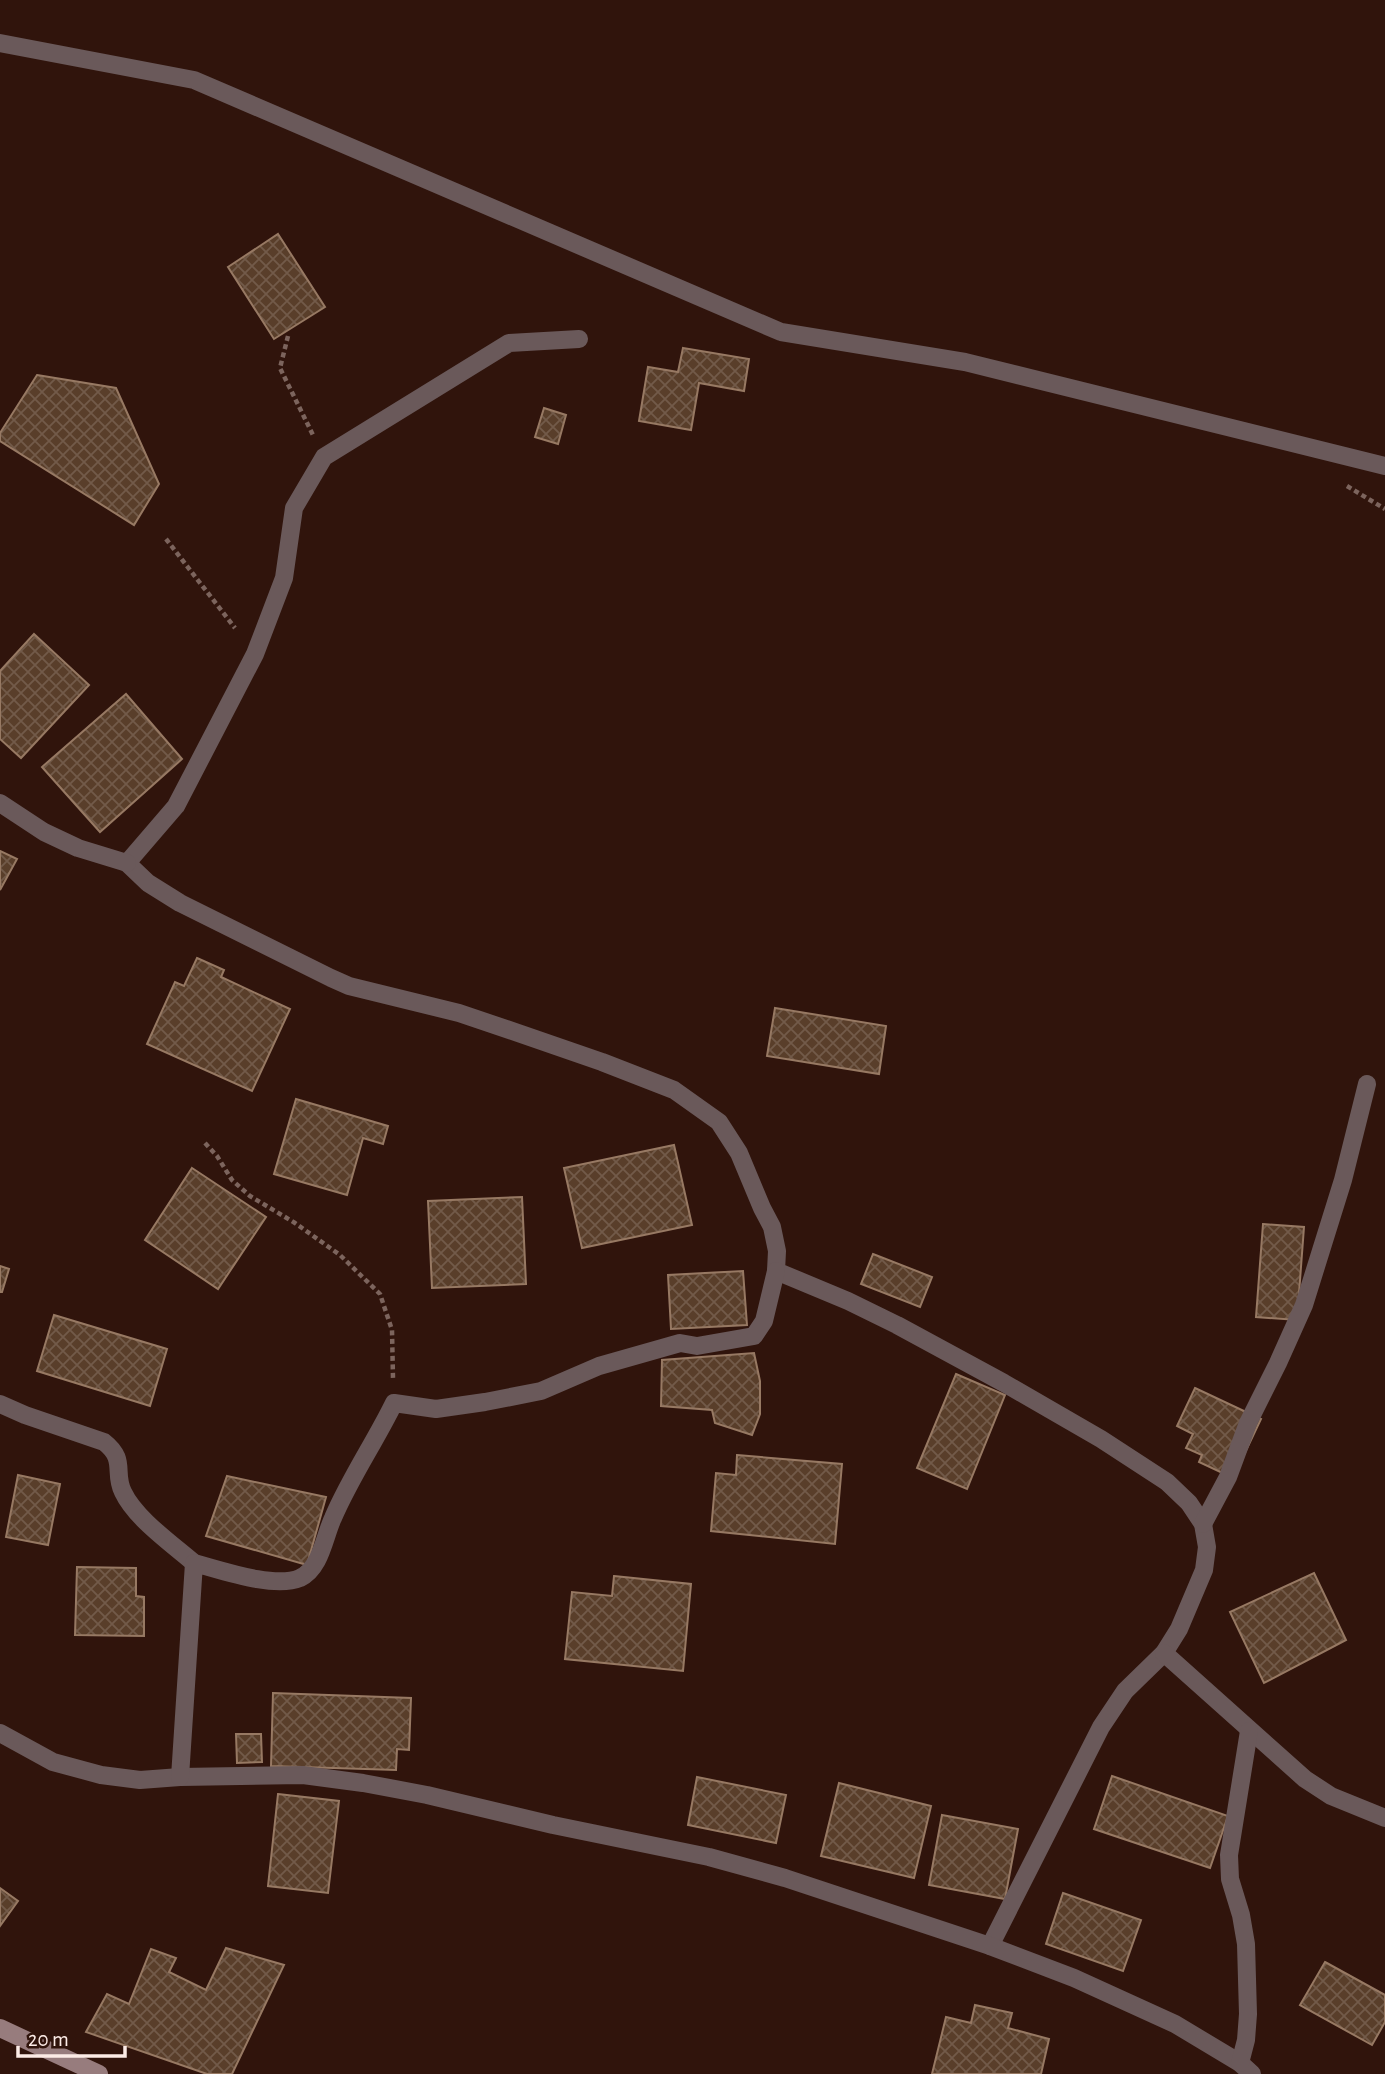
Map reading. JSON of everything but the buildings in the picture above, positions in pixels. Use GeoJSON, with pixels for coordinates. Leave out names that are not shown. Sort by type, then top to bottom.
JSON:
{"type":"FeatureCollection","features":[{"type":"Feature","properties":{"kind":"main road"},"geometry":{"type":"LineString","coordinates":[[0,2028],[99,2074]]}},
{"type":"Feature","properties":{"kind":"street"},"geometry":{"type":"LineString","coordinates":[[0,43],[194,80],[781,332],[965,362],[1385,466]]}},
{"type":"Feature","properties":{"kind":"street"},"geometry":{"type":"LineString","coordinates":[[127,863],[176,806],[255,654],[284,578],[294,508],[324,457],[509,343],[579,339]]}},
{"type":"Feature","properties":{"kind":"street"},"geometry":{"type":"LineString","coordinates":[[0,803],[44,832],[78,848],[127,863],[148,883],[180,903],[349,986],[459,1013],[674,1090],[719,1122],[739,1153],[772,1227],[777,1251],[776,1271],[764,1321],[754,1336],[697,1346],[680,1343],[599,1366],[541,1391],[485,1402],[436,1409],[394,1404],[344,1494],[310,1572],[298,1579],[284,1581],[257,1578],[194,1563],[152,1528],[122,1491],[121,1474],[113,1449],[104,1442],[0,1404]]}},
{"type":"Feature","properties":{"kind":"street"},"geometry":{"type":"LineString","coordinates":[[1203,1524],[1228,1477],[1248,1423],[1279,1363],[1304,1305],[1343,1180],[1367,1083]]}},
{"type":"Feature","properties":{"kind":"street"},"geometry":{"type":"LineString","coordinates":[[776,1271],[897,1325],[1101,1439],[1167,1482],[1189,1503],[1203,1524],[1207,1547],[1204,1570],[1192,1602],[1164,1653],[1125,1691],[1101,1727],[990,1946]]}},
{"type":"Feature","properties":{"kind":"street"},"geometry":{"type":"LineString","coordinates":[[180,1777],[194,1563]]}},
{"type":"Feature","properties":{"kind":"street"},"geometry":{"type":"LineString","coordinates":[[1164,1653],[1305,1779],[1331,1796],[1385,1818]]}},
{"type":"Feature","properties":{"kind":"street"},"geometry":{"type":"LineString","coordinates":[[1246,2068],[1246,1944],[1228,1867],[1230,1840],[1249,1731]]}},
{"type":"Feature","properties":{"kind":"street"},"geometry":{"type":"LineString","coordinates":[[0,1733],[53,1762],[101,1775],[140,1780],[303,1775],[427,1795],[722,1861],[785,1878],[990,1946],[1074,1978],[1175,2024],[1246,2068]]}},
{"type":"Feature","properties":{"kind":"path"},"geometry":{"type":"LineString","coordinates":[[288,336],[280,368],[324,457]]}},
{"type":"Feature","properties":{"kind":"path"},"geometry":{"type":"LineString","coordinates":[[166,539],[255,654]]}},
{"type":"Feature","properties":{"kind":"path"},"geometry":{"type":"LineString","coordinates":[[205,1143],[232,1180],[250,1196],[340,1255],[380,1294],[392,1330],[394,1404]]}}]}
